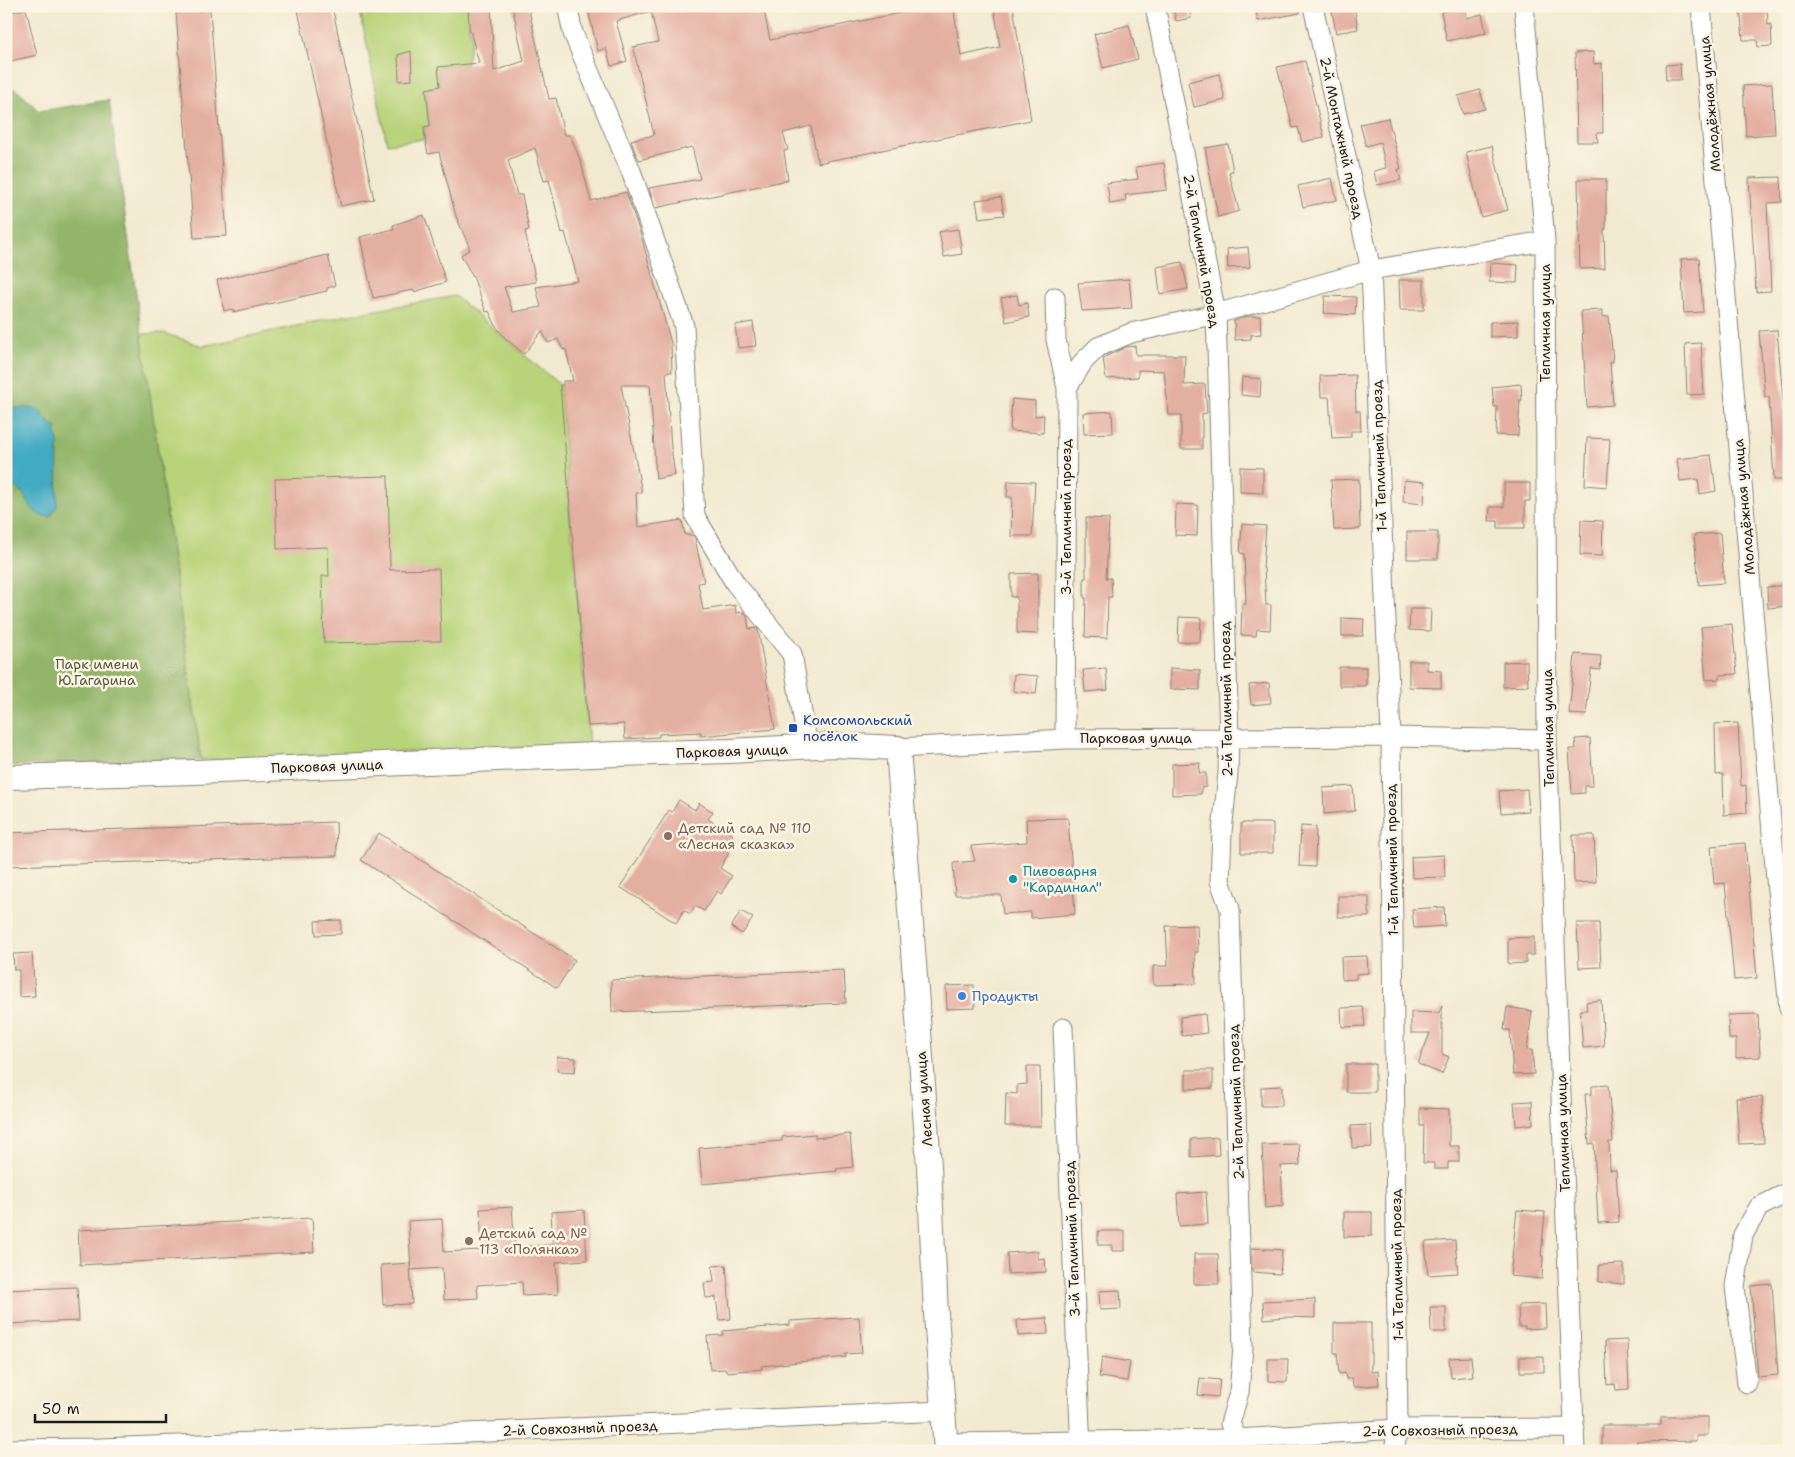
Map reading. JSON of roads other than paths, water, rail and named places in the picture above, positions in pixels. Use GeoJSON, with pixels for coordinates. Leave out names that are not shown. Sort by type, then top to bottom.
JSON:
{"type":"FeatureCollection","features":[{"type":"Feature","properties":{"kind":"street"},"geometry":{"type":"LineString","coordinates":[[567,6],[574,33],[632,171],[684,326],[695,516],[735,584],[792,654],[808,747]]}},
{"type":"Feature","properties":{"kind":"street","name":"2-й Тепличный проезд"},"geometry":{"type":"LineString","coordinates":[[1155,6],[1216,314],[1229,738],[1220,881],[1230,909],[1244,1348],[1239,1392],[1230,1424],[1241,1445]]}},
{"type":"Feature","properties":{"kind":"street","name":"2-й Монтажный проезд"},"geometry":{"type":"LineString","coordinates":[[1313,6],[1371,270]]}},
{"type":"Feature","properties":{"kind":"street","name":"Тепличная улица"},"geometry":{"type":"LineString","coordinates":[[1524,6],[1545,241],[1547,740],[1576,1451]]}},
{"type":"Feature","properties":{"kind":"street","name":"Молодёжная улица"},"geometry":{"type":"LineString","coordinates":[[1701,6],[1773,850],[1789,1008]]}},
{"type":"Feature","properties":{"kind":"street"},"geometry":{"type":"LineString","coordinates":[[1067,388],[1084,362],[1098,347],[1130,333],[1216,314],[1371,270],[1545,241]]}},
{"type":"Feature","properties":{"kind":"street","name":"1-й Тепличный проезд"},"geometry":{"type":"LineString","coordinates":[[1371,270],[1391,737],[1398,1429],[1394,1451]]}},
{"type":"Feature","properties":{"kind":"street","name":"3-й Тепличный проезд"},"geometry":{"type":"LineString","coordinates":[[1055,297],[1056,340],[1067,388],[1065,739]]}},
{"type":"Feature","properties":{"kind":"street","name":"Парковая улица"},"geometry":{"type":"LineString","coordinates":[[6,777],[185,772],[834,745],[898,748],[1065,739],[1391,737],[1547,740]]}},
{"type":"Feature","properties":{"kind":"street","name":"Лесная улица"},"geometry":{"type":"LineString","coordinates":[[898,748],[928,1157],[936,1314],[946,1447]]}},
{"type":"Feature","properties":{"kind":"street","name":"3-й Тепличный проезд"},"geometry":{"type":"LineString","coordinates":[[1063,1028],[1081,1446]]}},
{"type":"Feature","properties":{"kind":"street"},"geometry":{"type":"LineString","coordinates":[[1746,1383],[1735,1287],[1743,1235],[1759,1207],[1789,1192]]}},
{"type":"Feature","properties":{"kind":"street","name":"2-й Совхозный проезд"},"geometry":{"type":"LineString","coordinates":[[6,1448],[101,1448],[943,1411]]}},
{"type":"Feature","properties":{"kind":"street","name":"2-й Совхозный проезд"},"geometry":{"type":"LineString","coordinates":[[946,1447],[1241,1445],[1398,1429],[1575,1428]]}},
{"type":"Feature","properties":{"kind":"water"},"geometry":{"type":"Polygon","coordinates":[[[6,408],[40,410],[45,419],[57,428],[55,430],[58,442],[57,506],[51,516],[40,516],[31,507],[22,492],[6,482],[6,408]]]}},
{"type":"Feature","properties":{"kind":"place","name":"Комсомольский посёлок"},"geometry":{"type":"Point","coordinates":[793,728]}},
{"type":"Feature","properties":{"kind":"place","name":"Детский сад № 110 «Лесная сказка»"},"geometry":{"type":"Point","coordinates":[668,836]}},
{"type":"Feature","properties":{"kind":"place","name":"Пивоварня \"Кардинал\""},"geometry":{"type":"Point","coordinates":[1013,879]}},
{"type":"Feature","properties":{"kind":"place","name":"Продукты"},"geometry":{"type":"Point","coordinates":[962,996]}},
{"type":"Feature","properties":{"kind":"place","name":"Детский сад № 113 «Полянка»"},"geometry":{"type":"Point","coordinates":[469,1241]}},
{"type":"Feature","properties":{"kind":"park label","name":"Парк имени Ю.Гагарина"},"geometry":{"type":"Point","coordinates":[97,672]}}]}
